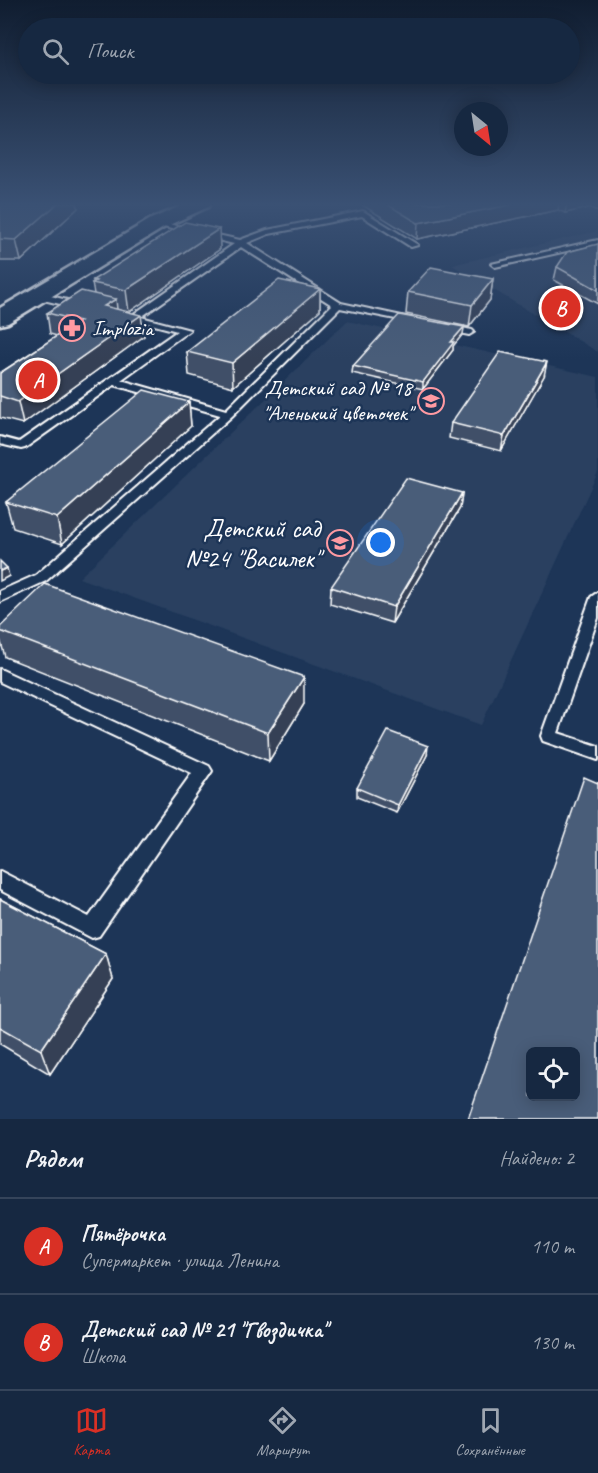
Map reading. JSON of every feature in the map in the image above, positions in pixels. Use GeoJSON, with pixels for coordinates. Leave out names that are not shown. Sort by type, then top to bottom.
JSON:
{"type":"FeatureCollection","features":[{"type":"Feature","properties":{"kind":"main road"},"geometry":{"type":"LineString","coordinates":[[0,318],[105,255]]}},
{"type":"Feature","properties":{"kind":"lane"},"geometry":{"type":"LineString","coordinates":[[133,318],[223,255]]}},
{"type":"Feature","properties":{"kind":"lane"},"geometry":{"type":"LineString","coordinates":[[260,255],[338,305],[425,323]]}},
{"type":"Feature","properties":{"kind":"lane"},"geometry":{"type":"LineString","coordinates":[[495,264],[536,255]]}},
{"type":"Feature","properties":{"kind":"lane"},"geometry":{"type":"LineString","coordinates":[[38,296],[92,309]]}},
{"type":"Feature","properties":{"kind":"lane"},"geometry":{"type":"LineString","coordinates":[[0,597],[41,578],[228,414],[338,305]]}},
{"type":"Feature","properties":{"kind":"lane"},"geometry":{"type":"LineString","coordinates":[[0,440],[21,446],[185,330],[122,316]]}},
{"type":"Feature","properties":{"kind":"lane"},"geometry":{"type":"LineString","coordinates":[[436,326],[469,332]]}},
{"type":"Feature","properties":{"kind":"lane"},"geometry":{"type":"LineString","coordinates":[[111,381],[228,414]]}},
{"type":"Feature","properties":{"kind":"lane"},"geometry":{"type":"LineString","coordinates":[[598,597],[549,736],[598,753]]}},
{"type":"Feature","properties":{"kind":"lane"},"geometry":{"type":"LineString","coordinates":[[0,675],[203,771],[92,929],[0,880]]}},
{"type":"Feature","properties":{"kind":"shaded area"},"geometry":{"type":"Polygon","coordinates":[[[494,255],[598,255],[598,352],[452,265],[494,255]]]}},
{"type":"Feature","properties":{"kind":"shaded area","name":"Детский сад №24 \"Василек\""},"geometry":{"type":"Polygon","coordinates":[[[347,321],[598,377],[598,472],[481,725],[79,578],[347,321]]]}},
{"type":"Feature","properties":{"kind":"building"},"geometry":{"type":"Polygon","coordinates":[[[132,255],[179,255],[126,290],[92,283],[96,281],[93,280],[132,255]]]}},
{"type":"Feature","properties":{"kind":"building"},"geometry":{"type":"Polygon","coordinates":[[[565,255],[598,255],[598,290],[557,267],[565,255]]]}},
{"type":"Feature","properties":{"kind":"building"},"geometry":{"type":"Polygon","coordinates":[[[431,267],[493,279],[472,305],[408,292],[431,267]]]}},
{"type":"Feature","properties":{"kind":"building"},"geometry":{"type":"Polygon","coordinates":[[[279,280],[320,289],[232,363],[187,352],[279,280]]]}},
{"type":"Feature","properties":{"kind":"building"},"geometry":{"type":"Polygon","coordinates":[[[81,291],[116,299],[104,306],[141,315],[18,402],[0,396],[0,373],[80,321],[47,313],[81,291]]]}},
{"type":"Feature","properties":{"kind":"building"},"geometry":{"type":"Polygon","coordinates":[[[399,315],[464,327],[423,382],[353,366],[399,315]]]}},
{"type":"Feature","properties":{"kind":"building"},"geometry":{"type":"Polygon","coordinates":[[[500,352],[547,362],[504,436],[451,423],[500,352]]]}},
{"type":"Feature","properties":{"kind":"building"},"geometry":{"type":"Polygon","coordinates":[[[144,390],[189,402],[57,518],[6,502],[144,390]]]}},
{"type":"Feature","properties":{"kind":"building"},"geometry":{"type":"Polygon","coordinates":[[[406,478],[462,493],[394,607],[331,587],[406,478]]]}},
{"type":"Feature","properties":{"kind":"building"},"geometry":{"type":"Polygon","coordinates":[[[0,561],[7,568],[0,571],[0,561]]]}},
{"type":"Feature","properties":{"kind":"building"},"geometry":{"type":"Polygon","coordinates":[[[45,584],[304,677],[268,733],[0,631],[0,627],[45,584]]]}},
{"type":"Feature","properties":{"kind":"building"},"geometry":{"type":"Polygon","coordinates":[[[388,731],[428,746],[398,805],[357,788],[388,731]]]}},
{"type":"Feature","properties":{"kind":"building"},"geometry":{"type":"Polygon","coordinates":[[[584,777],[598,783],[598,1119],[468,1119],[584,777]]]}},
{"type":"Feature","properties":{"kind":"building"},"geometry":{"type":"Polygon","coordinates":[[[0,899],[106,954],[41,1050],[0,1027],[0,899]]]}},
{"type":"Feature","properties":{"kind":"place","name":"Детский сад № 21 \"Гвоздичка\""},"geometry":{"type":"Point","coordinates":[561,308]}},
{"type":"Feature","properties":{"kind":"place","name":"Implozia"},"geometry":{"type":"Point","coordinates":[72,328]}},
{"type":"Feature","properties":{"kind":"place","name":"Пятёрочка"},"geometry":{"type":"Point","coordinates":[38,380]}},
{"type":"Feature","properties":{"kind":"place","name":"Детский сад № 18 \"Аленький цветочек\""},"geometry":{"type":"Point","coordinates":[431,401]}},
{"type":"Feature","properties":{"kind":"place","name":"Детский сад №24 \"Василек\""},"geometry":{"type":"Point","coordinates":[340,543]}}]}
